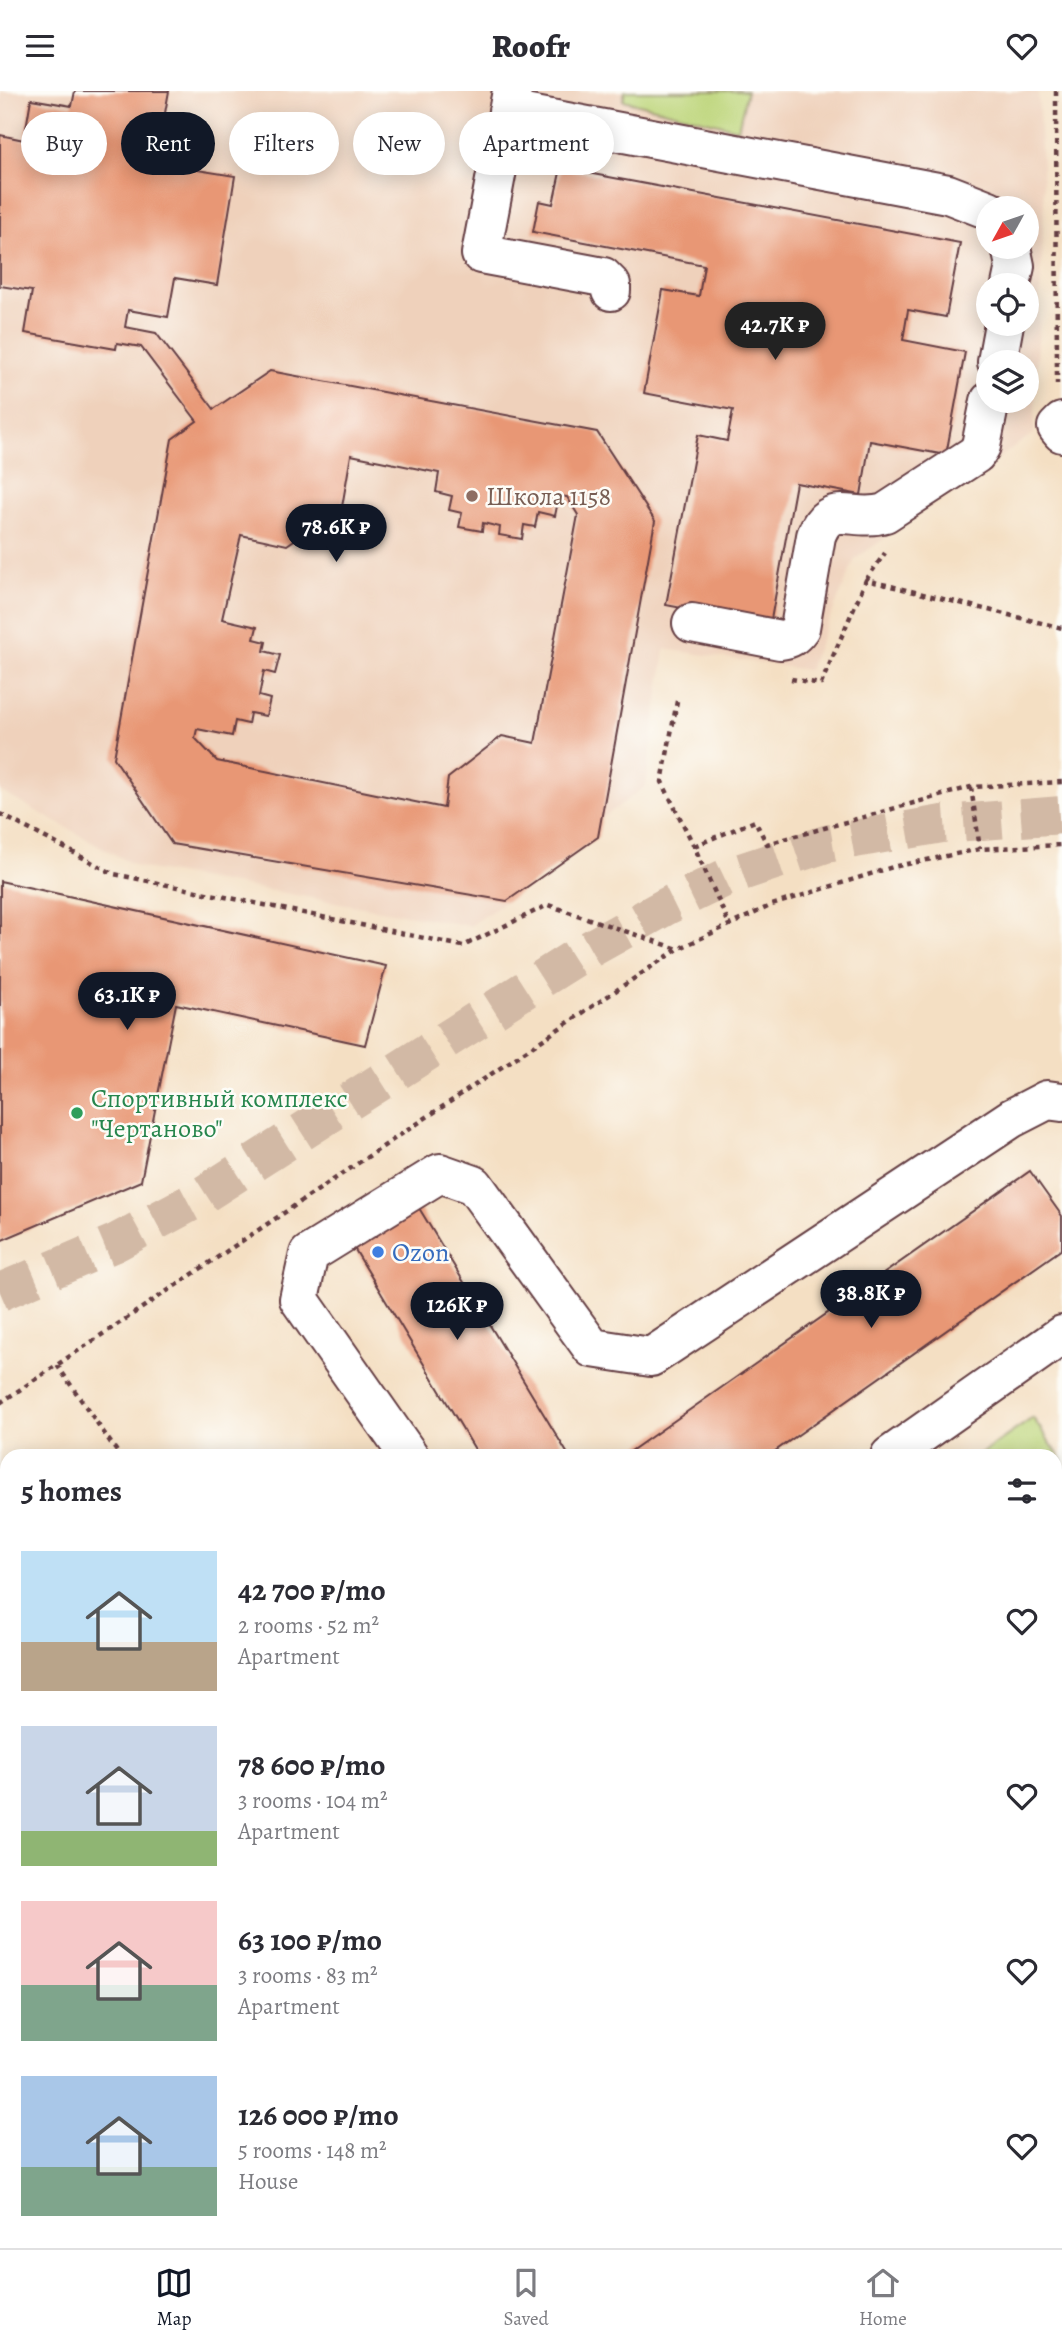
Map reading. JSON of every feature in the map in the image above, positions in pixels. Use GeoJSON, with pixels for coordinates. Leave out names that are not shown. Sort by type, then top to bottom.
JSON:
{"type":"FeatureCollection","features":[{"type":"Feature","properties":{"kind":"lane"},"geometry":{"type":"LineString","coordinates":[[611,291],[611,285],[603,277],[481,254],[510,101],[948,194],[976,205]]}},
{"type":"Feature","properties":{"kind":"lane"},"geometry":{"type":"LineString","coordinates":[[692,623],[780,640],[795,635],[800,628],[816,536],[821,523],[836,513],[858,517],[885,513],[968,460],[981,446],[988,413]]}},
{"type":"Feature","properties":{"kind":"lane"},"geometry":{"type":"LineString","coordinates":[[404,1449],[299,1299],[309,1254],[440,1173],[474,1185],[592,1348],[651,1357],[1012,1118],[1047,1100],[1062,1102]]}},
{"type":"Feature","properties":{"kind":"lane"},"geometry":{"type":"LineString","coordinates":[[900,1449],[1062,1335]]}},
{"type":"Feature","properties":{"kind":"path"},"geometry":{"type":"LineString","coordinates":[[1056,91],[1061,427]]}},
{"type":"Feature","properties":{"kind":"path"},"geometry":{"type":"LineString","coordinates":[[780,677],[821,684],[866,580],[1062,628]]}},
{"type":"Feature","properties":{"kind":"path"},"geometry":{"type":"LineString","coordinates":[[677,701],[662,782],[729,924]]}},
{"type":"Feature","properties":{"kind":"path"},"geometry":{"type":"LineString","coordinates":[[694,846],[755,821],[767,844],[971,787],[1062,782]]}},
{"type":"Feature","properties":{"kind":"path"},"geometry":{"type":"LineString","coordinates":[[971,787],[980,849]]}},
{"type":"Feature","properties":{"kind":"path"},"geometry":{"type":"LineString","coordinates":[[0,814],[114,874],[463,946],[548,905],[678,949]]}},
{"type":"Feature","properties":{"kind":"path"},"geometry":{"type":"LineString","coordinates":[[0,1403],[678,949],[772,905],[893,867],[980,849],[1062,845]]}},
{"type":"Feature","properties":{"kind":"path"},"geometry":{"type":"LineString","coordinates":[[57,1365],[115,1449]]}},
{"type":"Feature","properties":{"kind":"shaded area","name":"Школа 1158"},"geometry":{"type":"Polygon","coordinates":[[[0,91],[1038,91],[1044,207],[1039,320],[1039,273],[976,273],[976,336],[1038,336],[1038,350],[976,350],[976,413],[1035,413],[1034,433],[855,559],[808,670],[665,649],[646,786],[601,819],[598,837],[470,926],[138,867],[0,791],[0,91]]]}},
{"type":"Feature","properties":{"kind":"green space"},"geometry":{"type":"Polygon","coordinates":[[[625,91],[747,91],[738,129],[623,100],[625,91]]]}},
{"type":"Feature","properties":{"kind":"green space"},"geometry":{"type":"Polygon","coordinates":[[[1033,1418],[1054,1449],[988,1449],[1033,1418]]]}},
{"type":"Feature","properties":{"kind":"building"},"geometry":{"type":"Polygon","coordinates":[[[75,91],[169,91],[165,112],[121,112],[121,175],[215,175],[215,173],[235,176],[217,285],[175,278],[168,317],[128,310],[125,327],[156,333],[214,409],[270,371],[597,432],[655,521],[598,837],[507,901],[172,844],[114,758],[172,439],[197,421],[141,347],[117,343],[116,349],[25,333],[32,291],[0,286],[0,135],[21,139],[21,175],[107,175],[107,112],[29,112],[31,99],[72,106],[75,91]],[[351,455],[342,507],[287,545],[241,535],[222,619],[257,627],[254,639],[266,642],[264,651],[280,655],[275,674],[264,671],[259,696],[270,699],[266,716],[250,713],[248,724],[235,721],[232,736],[197,729],[195,738],[217,761],[444,808],[448,778],[502,736],[535,743],[578,515],[567,497],[559,496],[555,516],[538,512],[535,527],[524,525],[522,539],[499,535],[500,527],[483,523],[482,531],[459,527],[462,513],[449,510],[452,496],[436,492],[439,473],[351,455]]]}},
{"type":"Feature","properties":{"kind":"building"},"geometry":{"type":"Polygon","coordinates":[[[559,175],[598,175],[960,243],[946,317],[908,310],[903,340],[965,352],[946,455],[870,441],[861,495],[796,483],[770,625],[666,605],[698,435],[727,441],[733,410],[644,393],[663,290],[699,296],[704,265],[533,232],[539,201],[553,204],[559,175]]]}},
{"type":"Feature","properties":{"kind":"building","name":"Спортивный комплекс \"Чертаново\""},"geometry":{"type":"Polygon","coordinates":[[[0,881],[386,966],[365,1045],[176,1004],[141,1181],[0,1241],[0,881]]]}},
{"type":"Feature","properties":{"kind":"building"},"geometry":{"type":"Polygon","coordinates":[[[1030,1171],[1062,1216],[1062,1249],[778,1449],[634,1449],[1030,1171]]]}},
{"type":"Feature","properties":{"kind":"building"},"geometry":{"type":"Polygon","coordinates":[[[419,1208],[565,1449],[475,1449],[354,1248],[419,1208]]]}},
{"type":"Feature","properties":{"kind":"tunnel"},"geometry":{"type":"LineString","coordinates":[[0,1292],[115,1243],[192,1202],[581,954],[667,906],[729,876],[826,844],[942,824],[1062,815]]}},
{"type":"Feature","properties":{"kind":"place","name":"Школа 1158"},"geometry":{"type":"Point","coordinates":[472,496]}},
{"type":"Feature","properties":{"kind":"place","name":"Спортивный комплекс \"Чертаново\""},"geometry":{"type":"Point","coordinates":[77,1113]}},
{"type":"Feature","properties":{"kind":"place","name":"Ozon"},"geometry":{"type":"Point","coordinates":[378,1252]}}]}
